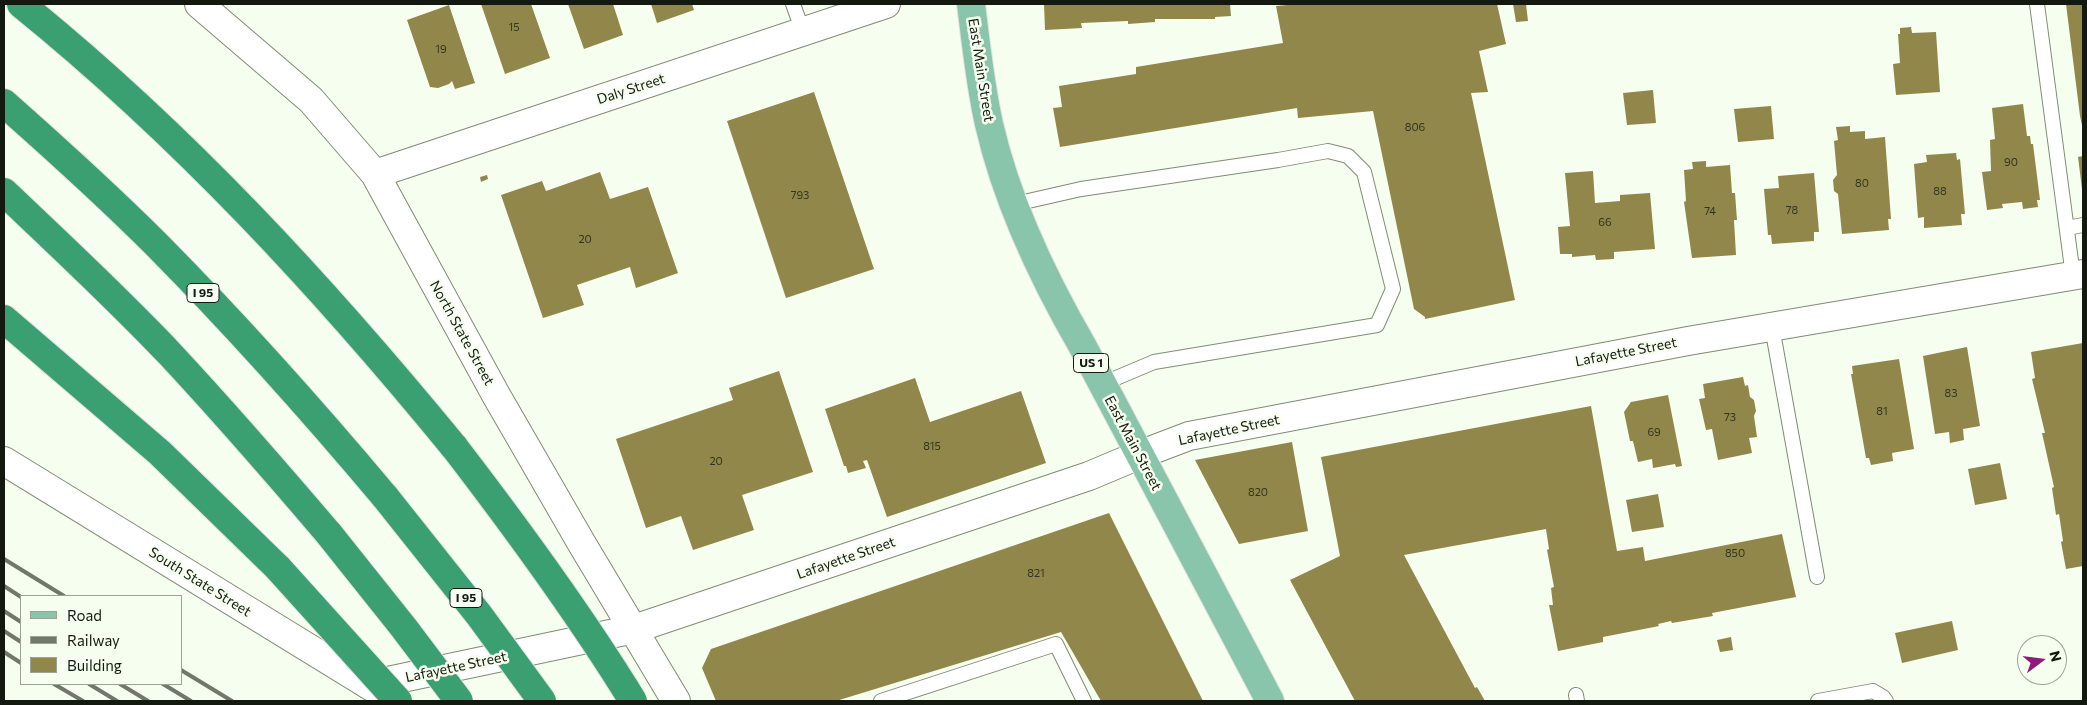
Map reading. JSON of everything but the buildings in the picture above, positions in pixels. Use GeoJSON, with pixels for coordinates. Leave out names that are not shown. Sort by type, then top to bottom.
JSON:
{"type":"FeatureCollection","features":[{"type":"Feature","properties":{"kind":"highway"},"geometry":{"type":"LineString","coordinates":[[21,4],[113,82],[247,211],[357,331],[455,448],[540,562],[584,625],[633,701]]}},
{"type":"Feature","properties":{"kind":"highway","name":"I 95"},"geometry":{"type":"LineString","coordinates":[[4,103],[69,161],[163,251],[242,333],[325,425],[479,615],[542,701]]}},
{"type":"Feature","properties":{"kind":"highway"},"geometry":{"type":"LineString","coordinates":[[4,192],[82,266],[168,353],[251,442],[329,534],[459,701]]}},
{"type":"Feature","properties":{"kind":"highway"},"geometry":{"type":"LineString","coordinates":[[4,319],[160,453],[278,568],[397,701]]}},
{"type":"Feature","properties":{"kind":"main road","name":"East Main Street"},"geometry":{"type":"LineString","coordinates":[[971,4],[979,68],[989,125],[1015,204],[1042,271],[1102,384],[1262,699]]}},
{"type":"Feature","properties":{"kind":"street","name":"North State Street"},"geometry":{"type":"LineString","coordinates":[[199,4],[311,100],[375,174],[496,395],[676,701]]}},
{"type":"Feature","properties":{"kind":"street","name":"Daly Street"},"geometry":{"type":"LineString","coordinates":[[375,174],[886,4]]}},
{"type":"Feature","properties":{"kind":"street","name":"Lafayette Street"},"geometry":{"type":"LineString","coordinates":[[370,685],[634,629],[1088,476],[1189,436],[1688,341],[2078,275]]}},
{"type":"Feature","properties":{"kind":"street","name":"South State Street"},"geometry":{"type":"LineString","coordinates":[[4,461],[397,701]]}},
{"type":"Feature","properties":{"kind":"lane"},"geometry":{"type":"LineString","coordinates":[[793,4],[803,32]]}},
{"type":"Feature","properties":{"kind":"lane"},"geometry":{"type":"LineString","coordinates":[[2036,4],[2067,228],[2078,275]]}},
{"type":"Feature","properties":{"kind":"lane"},"geometry":{"type":"LineString","coordinates":[[1015,204],[1081,189],[1278,160],[1328,150],[1348,156],[1364,172],[1393,289],[1376,325],[1154,362],[1102,384]]}},
{"type":"Feature","properties":{"kind":"lane"},"geometry":{"type":"LineString","coordinates":[[2067,228],[2083,225]]}},
{"type":"Feature","properties":{"kind":"lane"},"geometry":{"type":"LineString","coordinates":[[1772,327],[1817,577]]}},
{"type":"Feature","properties":{"kind":"lane"},"geometry":{"type":"LineString","coordinates":[[881,701],[1056,644],[1084,701]]}},
{"type":"Feature","properties":{"kind":"lane"},"geometry":{"type":"LineString","coordinates":[[1818,701],[1873,691],[1886,701]]}},
{"type":"Feature","properties":{"kind":"railway"},"geometry":{"type":"LineString","coordinates":[[4,559],[62,595]]}},
{"type":"Feature","properties":{"kind":"railway"},"geometry":{"type":"LineString","coordinates":[[4,586],[20,596]]}},
{"type":"Feature","properties":{"kind":"railway"},"geometry":{"type":"LineString","coordinates":[[4,611],[20,621]]}},
{"type":"Feature","properties":{"kind":"railway"},"geometry":{"type":"LineString","coordinates":[[4,631],[20,641]]}},
{"type":"Feature","properties":{"kind":"railway"},"geometry":{"type":"LineString","coordinates":[[4,652],[20,662]]}},
{"type":"Feature","properties":{"kind":"railway"},"geometry":{"type":"LineString","coordinates":[[182,671],[232,701]]}},
{"type":"Feature","properties":{"kind":"railway"},"geometry":{"type":"LineString","coordinates":[[56,685],[83,701]]}},
{"type":"Feature","properties":{"kind":"railway"},"geometry":{"type":"LineString","coordinates":[[91,685],[117,701]]}},
{"type":"Feature","properties":{"kind":"railway"},"geometry":{"type":"LineString","coordinates":[[122,685],[148,701]]}},
{"type":"Feature","properties":{"kind":"railway"},"geometry":{"type":"LineString","coordinates":[[165,685],[191,701]]}}]}
